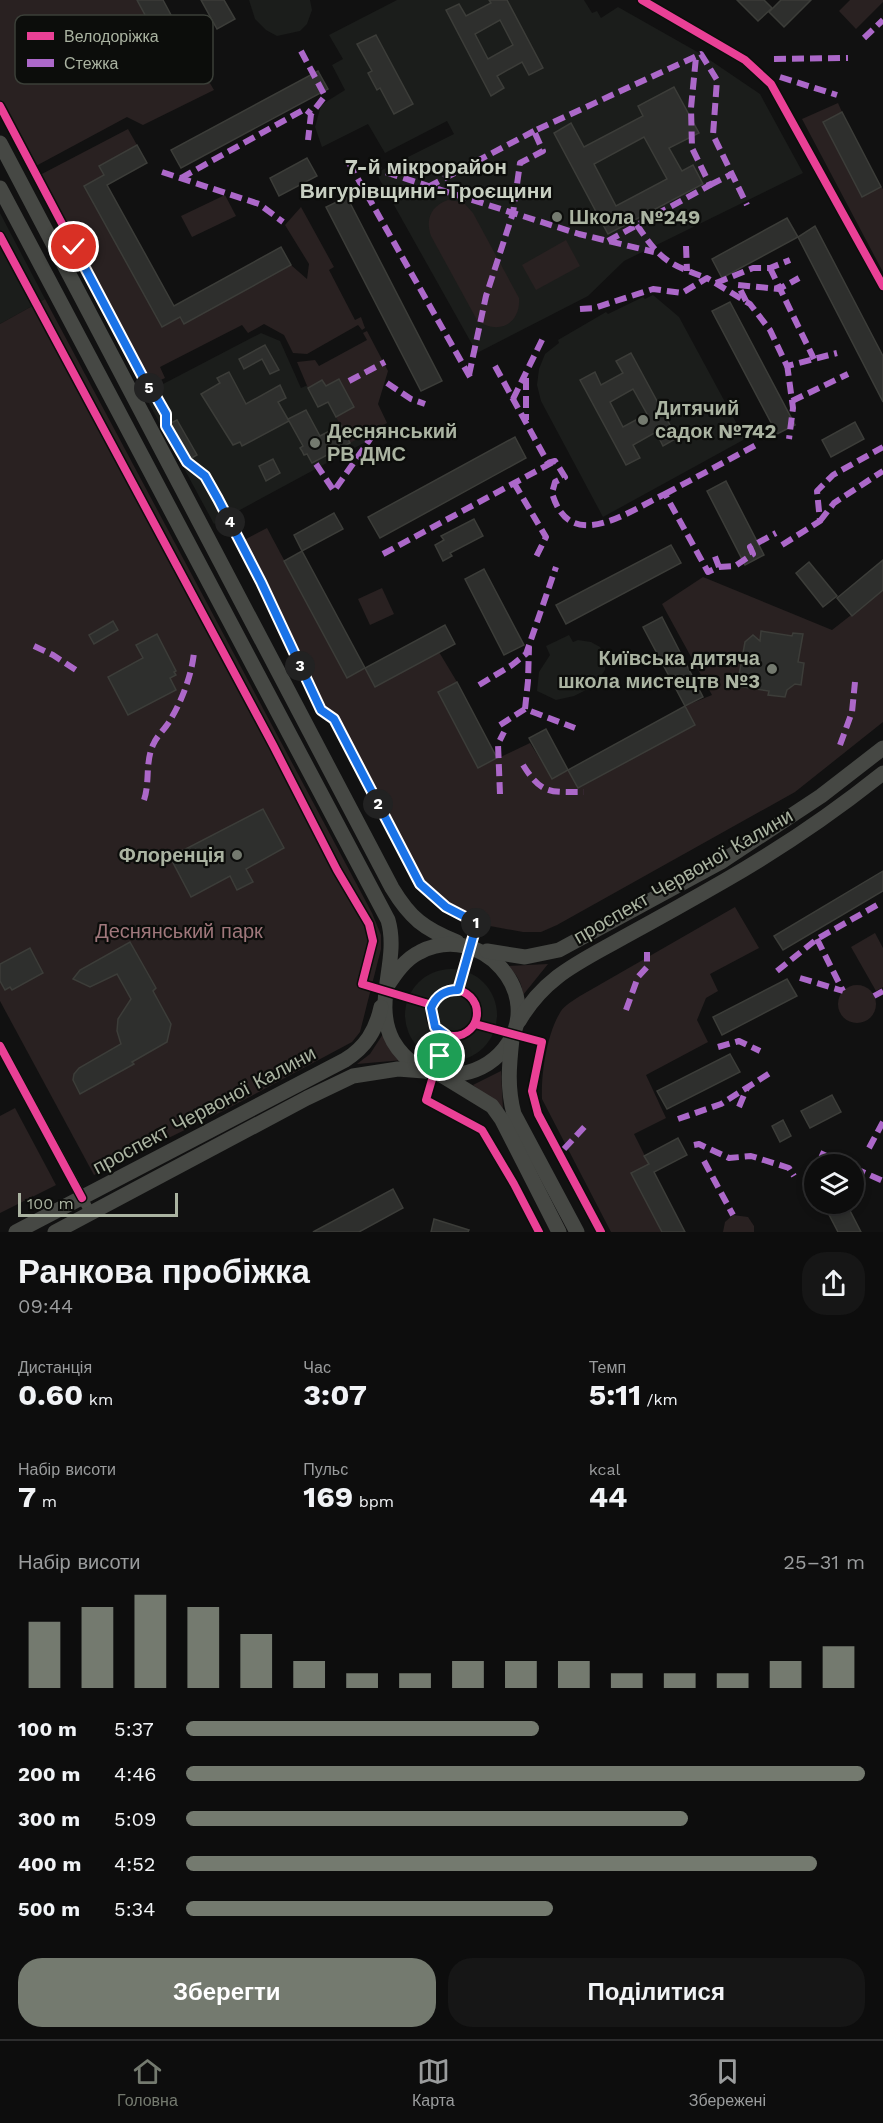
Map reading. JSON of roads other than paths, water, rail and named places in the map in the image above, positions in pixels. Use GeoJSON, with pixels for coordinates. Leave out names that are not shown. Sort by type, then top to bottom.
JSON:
{"type":"FeatureCollection","features":[{"type":"Feature","properties":{"kind":"main road"},"geometry":{"type":"LineString","coordinates":[[0,143],[392,888],[416,922],[430,931],[469,946],[495,960],[509,976],[516,997],[514,1033],[508,1069],[509,1093],[514,1114],[577,1232]]}},
{"type":"Feature","properties":{"kind":"main road"},"geometry":{"type":"LineString","coordinates":[[0,188],[388,920],[393,948],[385,993],[387,1023],[393,1041],[405,1056],[426,1071],[442,1076],[492,1106],[502,1120],[559,1232]]}},
{"type":"Feature","properties":{"kind":"main road","name":"проспект Червоної Калини"},"geometry":{"type":"LineString","coordinates":[[469,946],[504,955],[525,957],[559,950],[720,862],[821,796],[883,748]]}},
{"type":"Feature","properties":{"kind":"main road","name":"проспект Червоної Калини"},"geometry":{"type":"LineString","coordinates":[[514,1033],[529,1004],[543,987],[569,966],[726,880],[823,819],[883,773]]}},
{"type":"Feature","properties":{"kind":"main road"},"geometry":{"type":"LineString","coordinates":[[385,993],[405,962],[419,952],[435,946],[469,946]]}},
{"type":"Feature","properties":{"kind":"main road","name":"проспект Червоної Калини"},"geometry":{"type":"LineString","coordinates":[[16,1232],[356,1054],[374,1030],[385,993]]}},
{"type":"Feature","properties":{"kind":"main road"},"geometry":{"type":"LineString","coordinates":[[442,1076],[465,1074],[482,1068],[497,1058],[514,1033]]}},
{"type":"Feature","properties":{"kind":"main road","name":"проспект Червоної Калини"},"geometry":{"type":"LineString","coordinates":[[55,1232],[307,1098],[353,1076],[398,1069],[426,1071]]}},
{"type":"Feature","properties":{"kind":"street"},"geometry":{"type":"LineString","coordinates":[[642,0],[745,60],[771,84],[883,286]]}},
{"type":"Feature","properties":{"kind":"street"},"geometry":{"type":"LineString","coordinates":[[0,1046],[91,1214]]}},
{"type":"Feature","properties":{"kind":"place","name":"Школа №249"},"geometry":{"type":"Point","coordinates":[557,217]}},
{"type":"Feature","properties":{"kind":"place","name":"Дитячий садок №742"},"geometry":{"type":"Point","coordinates":[643,420]}},
{"type":"Feature","properties":{"kind":"place","name":"Деснянський РВ ДМС"},"geometry":{"type":"Point","coordinates":[315,443]}},
{"type":"Feature","properties":{"kind":"place","name":"Київська дитяча школа мистецтв №3"},"geometry":{"type":"Point","coordinates":[772,669]}},
{"type":"Feature","properties":{"kind":"place","name":"Флоренція"},"geometry":{"type":"Point","coordinates":[237,855]}},
{"type":"Feature","properties":{"kind":"district","name":"7-й мікрорайон Вигурівщини-Троєщини"},"geometry":{"type":"Point","coordinates":[426,178]}},
{"type":"Feature","properties":{"kind":"park label","name":"Деснянський парк"},"geometry":{"type":"Point","coordinates":[179,931]}}]}
